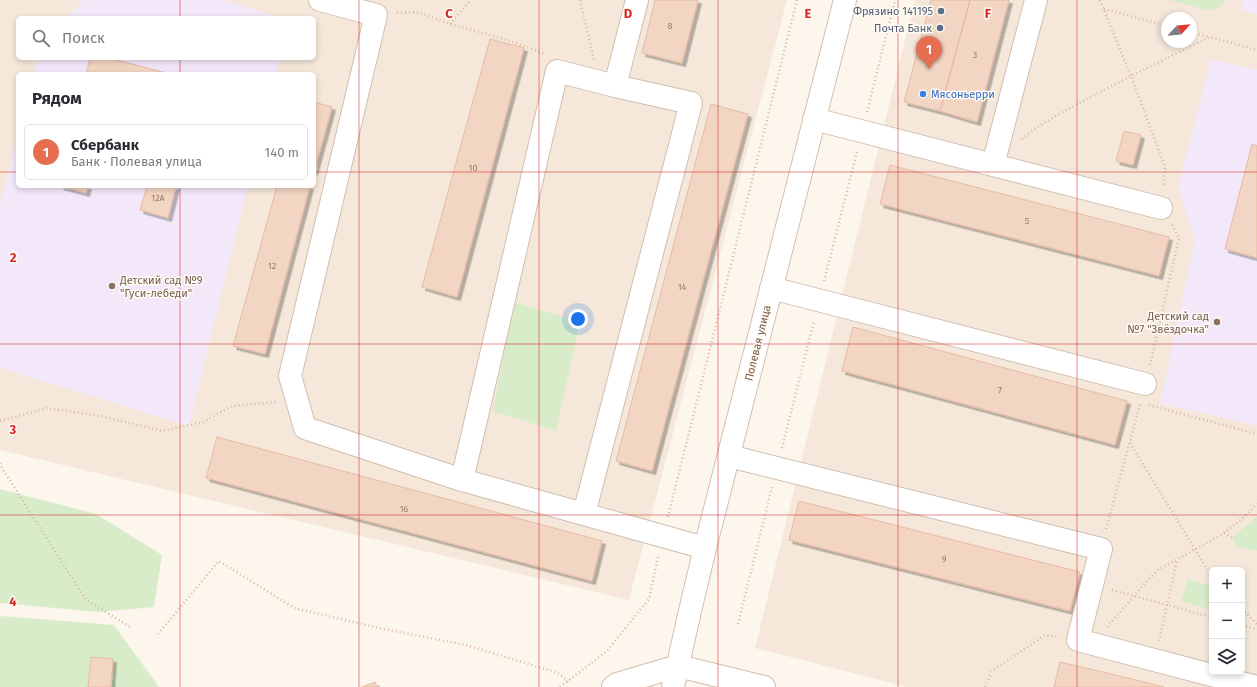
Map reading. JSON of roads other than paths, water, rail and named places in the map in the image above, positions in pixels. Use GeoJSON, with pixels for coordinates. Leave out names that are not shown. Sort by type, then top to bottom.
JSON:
{"type":"FeatureCollection","features":[{"type":"Feature","properties":{"kind":"street"},"geometry":{"type":"LineString","coordinates":[[320,0],[376,15],[290,376],[306,428],[462,480],[705,548]]}},
{"type":"Feature","properties":{"kind":"street"},"geometry":{"type":"LineString","coordinates":[[607,84],[637,0]]}},
{"type":"Feature","properties":{"kind":"street","name":"Полевая улица"},"geometry":{"type":"LineString","coordinates":[[674,687],[705,548],[845,0]]}},
{"type":"Feature","properties":{"kind":"street"},"geometry":{"type":"LineString","coordinates":[[992,165],[1036,0]]}},
{"type":"Feature","properties":{"kind":"street"},"geometry":{"type":"LineString","coordinates":[[462,480],[557,71],[691,103],[584,514]]}},
{"type":"Feature","properties":{"kind":"street"},"geometry":{"type":"LineString","coordinates":[[814,119],[1161,208]]}},
{"type":"Feature","properties":{"kind":"street"},"geometry":{"type":"LineString","coordinates":[[771,288],[1143,394]]}},
{"type":"Feature","properties":{"kind":"street"},"geometry":{"type":"LineString","coordinates":[[729,456],[1101,549],[1078,640],[1257,687]]}},
{"type":"Feature","properties":{"kind":"street"},"geometry":{"type":"LineString","coordinates":[[613,687],[618,684],[678,666],[764,687]]}},
{"type":"Feature","properties":{"kind":"place","name":"Фрязино 141195"},"geometry":{"type":"Point","coordinates":[941,11]}},
{"type":"Feature","properties":{"kind":"place","name":"Почта Банк"},"geometry":{"type":"Point","coordinates":[940,28]}},
{"type":"Feature","properties":{"kind":"place","name":"Сбербанк"},"geometry":{"type":"Point","coordinates":[929,69]}},
{"type":"Feature","properties":{"kind":"place","name":"Мясоньерри"},"geometry":{"type":"Point","coordinates":[923,94]}},
{"type":"Feature","properties":{"kind":"place","name":"Детский сад №9 \"Гуси-лебеди\""},"geometry":{"type":"Point","coordinates":[112,286]}},
{"type":"Feature","properties":{"kind":"place","name":"Детский сад №7 \"Звёздочка\""},"geometry":{"type":"Point","coordinates":[1217,322]}}]}
